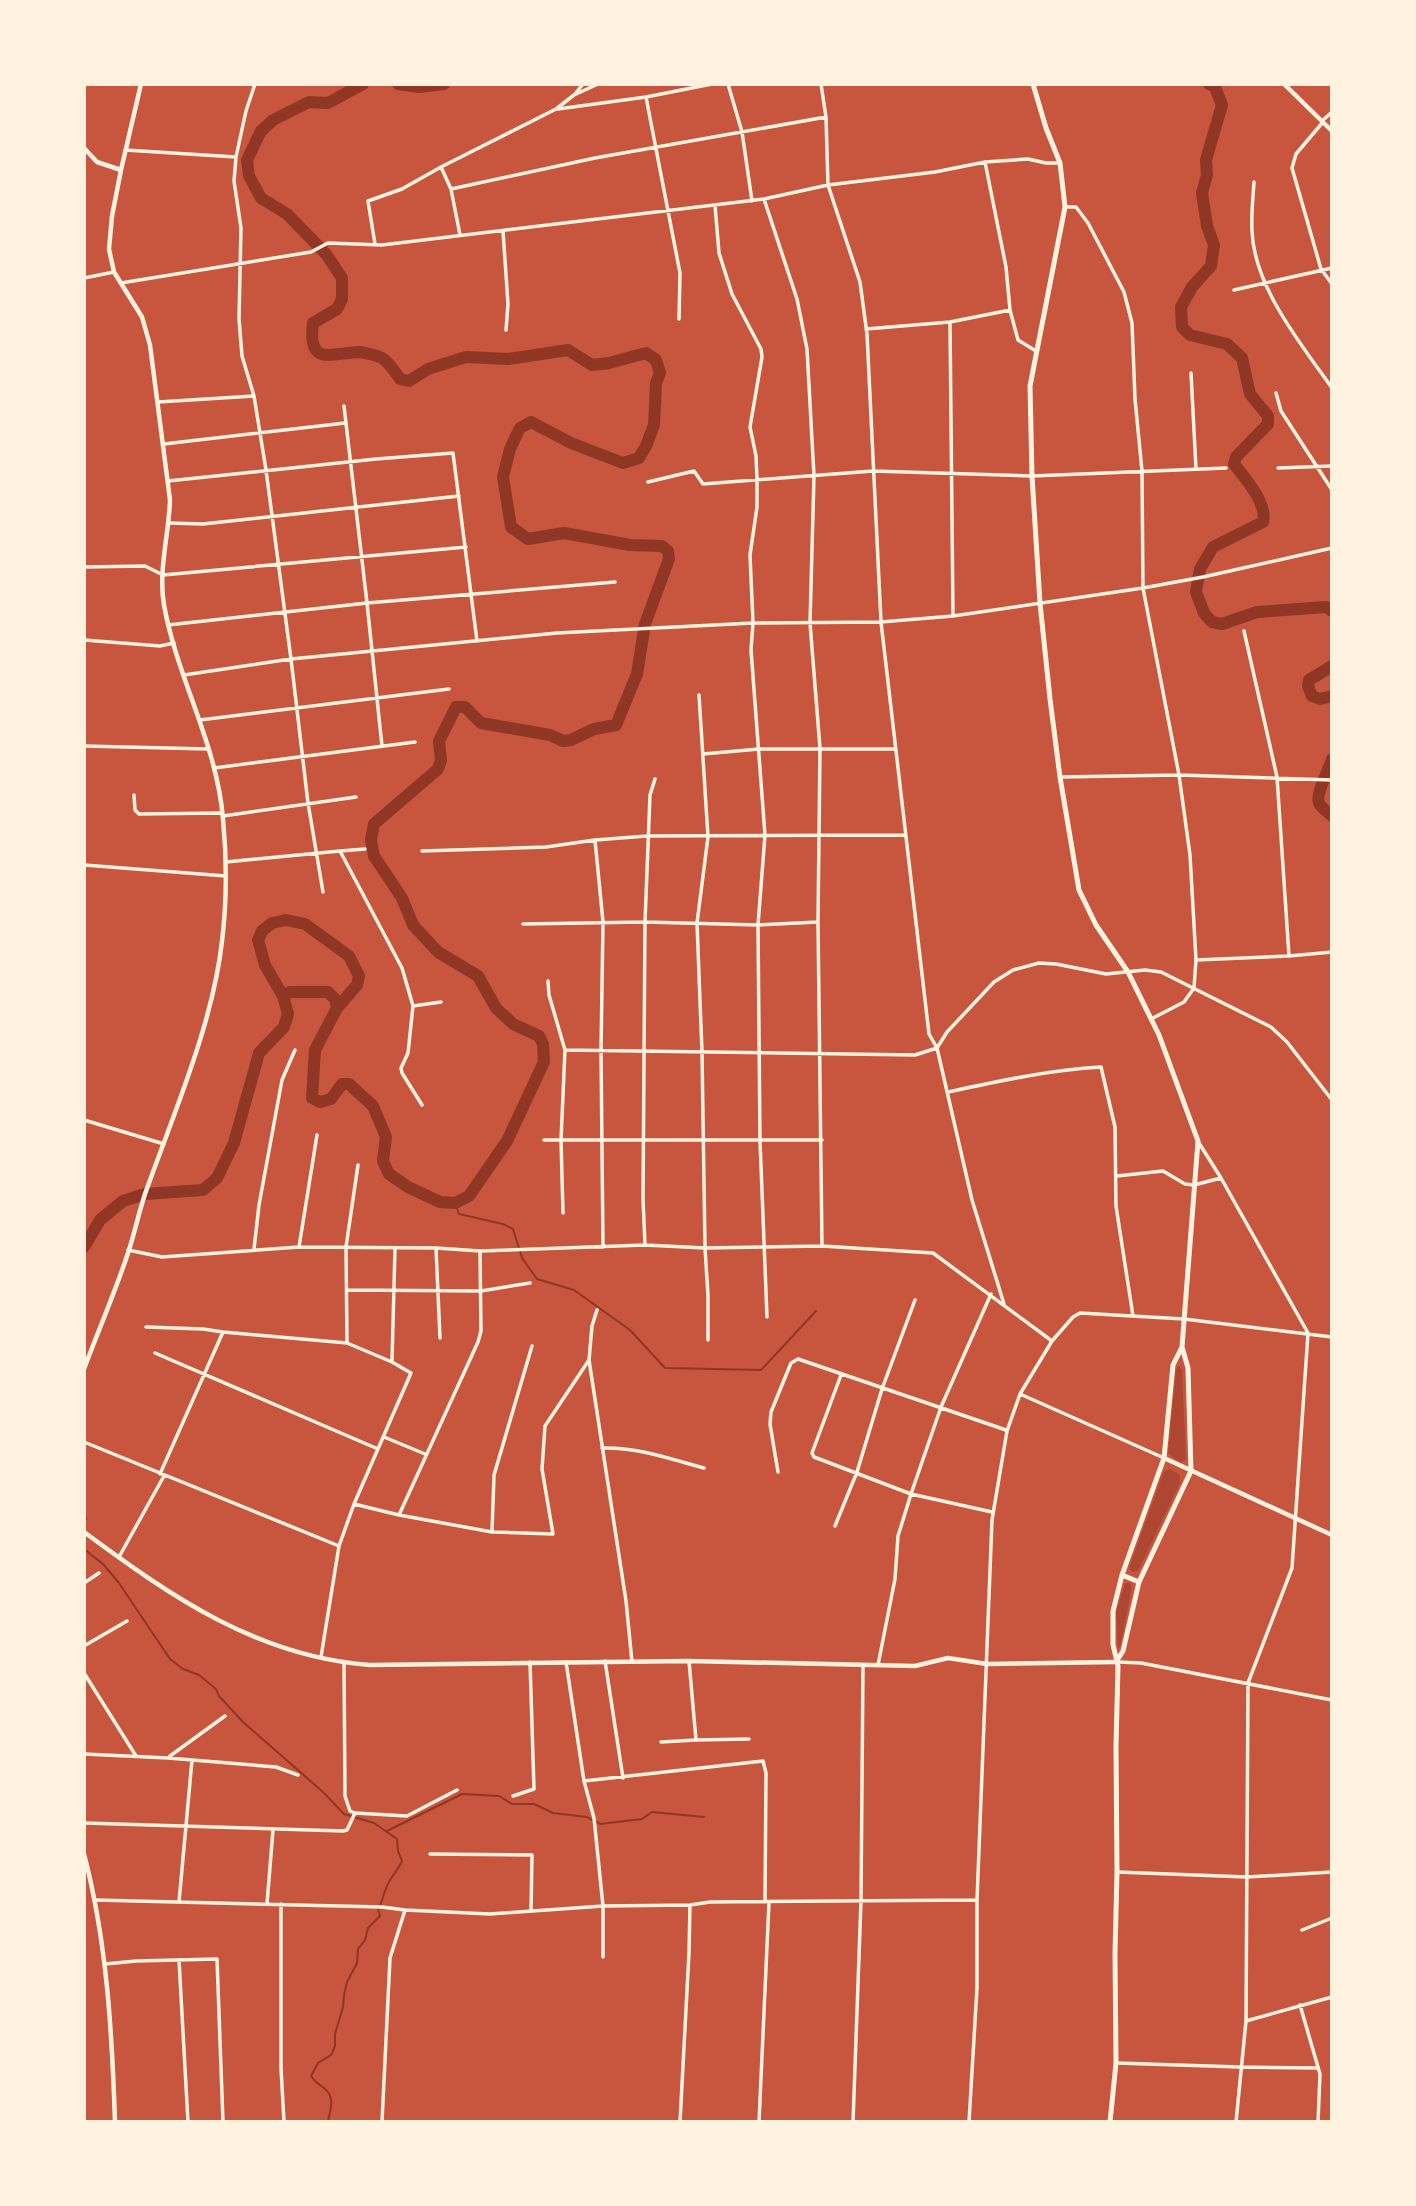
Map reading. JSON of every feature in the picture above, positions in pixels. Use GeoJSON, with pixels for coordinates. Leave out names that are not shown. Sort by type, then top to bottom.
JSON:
{"type":"FeatureCollection","features":[{"type":"Feature","properties":{"kind":"main road"},"geometry":{"type":"LineString","coordinates":[[1033,84],[1060,163],[1065,207],[1030,386],[1032,476],[1040,603],[1059,777],[1079,890],[1096,925],[1128,972],[1151,1019],[1198,1141],[1182,1347],[1188,1368],[1191,1471],[1139,1583],[1123,1651],[1116,1662]]}},
{"type":"Feature","properties":{"kind":"main road"},"geometry":{"type":"LineString","coordinates":[[1110,2122],[1116,2063],[1118,1667],[1113,1645],[1113,1611],[1122,1575],[1164,1458],[1173,1365],[1182,1347]]}},
{"type":"Feature","properties":{"kind":"main road"},"geometry":{"type":"LineString","coordinates":[[1122,1575],[1139,1583]]}},
{"type":"Feature","properties":{"kind":"street"},"geometry":{"type":"LineString","coordinates":[[84,1369],[128,1250],[211,996],[222,944],[226,876],[223,814],[214,768],[163,602],[163,575],[170,523],[169,481],[150,345],[142,317],[114,272],[110,249],[112,216],[141,84]]}},
{"type":"Feature","properties":{"kind":"street"},"geometry":{"type":"LineString","coordinates":[[375,244],[368,201],[402,189],[556,109],[583,84]]}},
{"type":"Feature","properties":{"kind":"street"},"geometry":{"type":"LineString","coordinates":[[574,95],[598,84]]}},
{"type":"Feature","properties":{"kind":"street"},"geometry":{"type":"LineString","coordinates":[[556,109],[646,97],[712,84]]}},
{"type":"Feature","properties":{"kind":"street"},"geometry":{"type":"LineString","coordinates":[[728,84],[742,132],[752,201]]}},
{"type":"Feature","properties":{"kind":"street"},"geometry":{"type":"LineString","coordinates":[[821,84],[827,117],[828,185],[860,282],[866,329],[881,622],[929,1034],[937,1048],[972,1200],[1004,1306]]}},
{"type":"Feature","properties":{"kind":"street"},"geometry":{"type":"LineString","coordinates":[[1284,84],[1332,131]]}},
{"type":"Feature","properties":{"kind":"street"},"geometry":{"type":"LineString","coordinates":[[253,85],[236,157],[234,181],[241,228],[241,344],[260,433],[298,708],[308,803],[323,892]]}},
{"type":"Feature","properties":{"kind":"street"},"geometry":{"type":"LineString","coordinates":[[646,97],[680,273],[679,320]]}},
{"type":"Feature","properties":{"kind":"street"},"geometry":{"type":"LineString","coordinates":[[1332,111],[1296,154],[1292,167],[1321,269],[1332,284]]}},
{"type":"Feature","properties":{"kind":"street"},"geometry":{"type":"LineString","coordinates":[[451,189],[595,158],[827,117]]}},
{"type":"Feature","properties":{"kind":"street"},"geometry":{"type":"LineString","coordinates":[[84,148],[97,162],[121,170]]}},
{"type":"Feature","properties":{"kind":"street"},"geometry":{"type":"LineString","coordinates":[[125,150],[236,157]]}},
{"type":"Feature","properties":{"kind":"street"},"geometry":{"type":"LineString","coordinates":[[121,283],[311,252],[324,244],[382,245],[764,200],[828,185],[935,172],[985,162],[1028,159],[1060,163]]}},
{"type":"Feature","properties":{"kind":"street"},"geometry":{"type":"LineString","coordinates":[[985,162],[1006,267],[1010,310],[1018,340],[1036,351]]}},
{"type":"Feature","properties":{"kind":"street"},"geometry":{"type":"LineString","coordinates":[[441,167],[451,189],[460,235]]}},
{"type":"Feature","properties":{"kind":"street"},"geometry":{"type":"LineString","coordinates":[[1254,182],[1252,232],[1256,255],[1266,282],[1288,326],[1332,388]]}},
{"type":"Feature","properties":{"kind":"street"},"geometry":{"type":"LineString","coordinates":[[764,200],[797,299],[807,349],[814,476],[810,623],[820,748],[818,922],[822,1246]]}},
{"type":"Feature","properties":{"kind":"street"},"geometry":{"type":"LineString","coordinates":[[715,205],[722,263],[732,294],[761,349],[762,357],[750,427],[757,479],[757,507],[750,555],[753,623],[751,650],[765,835],[758,925],[760,1141],[767,1317]]}},
{"type":"Feature","properties":{"kind":"street"},"geometry":{"type":"LineString","coordinates":[[1065,207],[1076,207],[1088,223],[1124,292],[1132,323],[1135,399],[1142,471],[1143,588],[1179,775],[1190,855],[1196,960],[1194,988],[1184,1002],[1151,1019]]}},
{"type":"Feature","properties":{"kind":"street"},"geometry":{"type":"LineString","coordinates":[[503,230],[508,304],[506,330]]}},
{"type":"Feature","properties":{"kind":"street"},"geometry":{"type":"LineString","coordinates":[[1234,290],[1332,268]]}},
{"type":"Feature","properties":{"kind":"street"},"geometry":{"type":"LineString","coordinates":[[84,278],[114,272]]}},
{"type":"Feature","properties":{"kind":"street"},"geometry":{"type":"LineString","coordinates":[[866,329],[950,322],[1010,310]]}},
{"type":"Feature","properties":{"kind":"street"},"geometry":{"type":"LineString","coordinates":[[950,322],[953,616]]}},
{"type":"Feature","properties":{"kind":"street"},"geometry":{"type":"LineString","coordinates":[[1191,373],[1196,469]]}},
{"type":"Feature","properties":{"kind":"street"},"geometry":{"type":"LineString","coordinates":[[1276,393],[1281,411],[1332,490]]}},
{"type":"Feature","properties":{"kind":"street"},"geometry":{"type":"LineString","coordinates":[[158,402],[254,396]]}},
{"type":"Feature","properties":{"kind":"street"},"geometry":{"type":"LineString","coordinates":[[344,406],[382,746]]}},
{"type":"Feature","properties":{"kind":"street"},"geometry":{"type":"LineString","coordinates":[[164,444],[345,423]]}},
{"type":"Feature","properties":{"kind":"street"},"geometry":{"type":"LineString","coordinates":[[169,481],[453,453],[477,641]]}},
{"type":"Feature","properties":{"kind":"street"},"geometry":{"type":"LineString","coordinates":[[1278,468],[1332,466]]}},
{"type":"Feature","properties":{"kind":"street"},"geometry":{"type":"LineString","coordinates":[[648,482],[694,471],[703,484],[873,471],[1032,476],[1226,468]]}},
{"type":"Feature","properties":{"kind":"street"},"geometry":{"type":"LineString","coordinates":[[170,523],[203,524],[459,496]]}},
{"type":"Feature","properties":{"kind":"street"},"geometry":{"type":"LineString","coordinates":[[84,567],[145,566],[163,575],[466,547]]}},
{"type":"Feature","properties":{"kind":"street"},"geometry":{"type":"LineString","coordinates":[[184,675],[291,659],[557,633],[753,623],[881,622],[953,616],[1143,588],[1332,548]]}},
{"type":"Feature","properties":{"kind":"street"},"geometry":{"type":"LineString","coordinates":[[168,625],[367,603],[615,582]]}},
{"type":"Feature","properties":{"kind":"street"},"geometry":{"type":"LineString","coordinates":[[1244,631],[1277,777],[1289,956]]}},
{"type":"Feature","properties":{"kind":"street"},"geometry":{"type":"LineString","coordinates":[[84,640],[160,646],[174,643]]}},
{"type":"Feature","properties":{"kind":"street"},"geometry":{"type":"LineString","coordinates":[[200,720],[449,689]]}},
{"type":"Feature","properties":{"kind":"street"},"geometry":{"type":"LineString","coordinates":[[699,695],[708,837],[697,923],[708,1340]]}},
{"type":"Feature","properties":{"kind":"street"},"geometry":{"type":"LineString","coordinates":[[214,768],[415,741]]}},
{"type":"Feature","properties":{"kind":"street"},"geometry":{"type":"LineString","coordinates":[[84,746],[209,750]]}},
{"type":"Feature","properties":{"kind":"street"},"geometry":{"type":"LineString","coordinates":[[703,754],[759,749],[894,749]]}},
{"type":"Feature","properties":{"kind":"street"},"geometry":{"type":"LineString","coordinates":[[1059,777],[1179,775],[1332,780]]}},
{"type":"Feature","properties":{"kind":"street"},"geometry":{"type":"LineString","coordinates":[[645,1245],[645,922],[647,836],[650,795],[655,779]]}},
{"type":"Feature","properties":{"kind":"street"},"geometry":{"type":"LineString","coordinates":[[134,795],[135,810],[139,814],[223,814],[356,797]]}},
{"type":"Feature","properties":{"kind":"street"},"geometry":{"type":"LineString","coordinates":[[422,851],[546,847],[647,836],[906,835]]}},
{"type":"Feature","properties":{"kind":"street"},"geometry":{"type":"LineString","coordinates":[[595,840],[603,922],[603,1247]]}},
{"type":"Feature","properties":{"kind":"street"},"geometry":{"type":"LineString","coordinates":[[226,862],[365,849]]}},
{"type":"Feature","properties":{"kind":"street"},"geometry":{"type":"LineString","coordinates":[[340,852],[401,968],[413,1006],[408,1053],[401,1068],[422,1105]]}},
{"type":"Feature","properties":{"kind":"street"},"geometry":{"type":"LineString","coordinates":[[84,865],[226,876]]}},
{"type":"Feature","properties":{"kind":"street"},"geometry":{"type":"LineString","coordinates":[[523,923],[758,925],[818,922]]}},
{"type":"Feature","properties":{"kind":"street"},"geometry":{"type":"LineString","coordinates":[[1196,960],[1332,952]]}},
{"type":"Feature","properties":{"kind":"street"},"geometry":{"type":"LineString","coordinates":[[565,1050],[915,1055],[937,1048],[947,1032],[994,982],[1013,970],[1039,963],[1056,964],[1106,974],[1145,970],[1161,972],[1194,988],[1271,1027],[1287,1042],[1332,1100]]}},
{"type":"Feature","properties":{"kind":"street"},"geometry":{"type":"LineString","coordinates":[[548,981],[549,995],[565,1050],[561,1140],[564,1213]]}},
{"type":"Feature","properties":{"kind":"street"},"geometry":{"type":"LineString","coordinates":[[413,1006],[441,1002]]}},
{"type":"Feature","properties":{"kind":"street"},"geometry":{"type":"LineString","coordinates":[[254,1249],[259,1205],[282,1080],[295,1051]]}},
{"type":"Feature","properties":{"kind":"street"},"geometry":{"type":"LineString","coordinates":[[948,1092],[1055,1071],[1101,1067],[1115,1127],[1116,1206],[1133,1316]]}},
{"type":"Feature","properties":{"kind":"street"},"geometry":{"type":"LineString","coordinates":[[84,1119],[164,1144]]}},
{"type":"Feature","properties":{"kind":"street"},"geometry":{"type":"LineString","coordinates":[[299,1247],[317,1135]]}},
{"type":"Feature","properties":{"kind":"street"},"geometry":{"type":"LineString","coordinates":[[544,1140],[822,1140]]}},
{"type":"Feature","properties":{"kind":"street"},"geometry":{"type":"LineString","coordinates":[[1198,1141],[1308,1334],[1292,1569],[1248,1683],[1246,2021],[1236,2122]]}},
{"type":"Feature","properties":{"kind":"street"},"geometry":{"type":"LineString","coordinates":[[347,1343],[346,1247],[358,1165]]}},
{"type":"Feature","properties":{"kind":"street"},"geometry":{"type":"LineString","coordinates":[[1117,1176],[1163,1171],[1185,1184],[1194,1185],[1221,1178]]}},
{"type":"Feature","properties":{"kind":"street"},"geometry":{"type":"LineString","coordinates":[[128,1250],[162,1257],[299,1247],[480,1251],[645,1245],[705,1248],[822,1246],[933,1253],[1052,1341]]}},
{"type":"Feature","properties":{"kind":"street"},"geometry":{"type":"LineString","coordinates":[[392,1362],[395,1248]]}},
{"type":"Feature","properties":{"kind":"street"},"geometry":{"type":"LineString","coordinates":[[436,1248],[440,1338]]}},
{"type":"Feature","properties":{"kind":"street"},"geometry":{"type":"LineString","coordinates":[[399,1515],[478,1342],[481,1331],[480,1251]]}},
{"type":"Feature","properties":{"kind":"street"},"geometry":{"type":"LineString","coordinates":[[347,1290],[481,1291],[530,1283]]}},
{"type":"Feature","properties":{"kind":"street"},"geometry":{"type":"LineString","coordinates":[[878,1665],[895,1579],[898,1536],[911,1493],[941,1407],[991,1294]]}},
{"type":"Feature","properties":{"kind":"street"},"geometry":{"type":"LineString","coordinates":[[835,1525],[857,1472],[882,1389],[915,1300]]}},
{"type":"Feature","properties":{"kind":"street"},"geometry":{"type":"LineString","coordinates":[[597,1310],[592,1326],[589,1360],[626,1601],[632,1662]]}},
{"type":"Feature","properties":{"kind":"street"},"geometry":{"type":"LineString","coordinates":[[969,2122],[977,1988],[977,1900],[993,1512],[1007,1431],[1020,1394],[1052,1341],[1073,1317],[1080,1313],[1184,1319],[1332,1337]]}},
{"type":"Feature","properties":{"kind":"street"},"geometry":{"type":"LineString","coordinates":[[146,1328],[203,1329],[347,1343],[411,1373],[354,1504],[339,1546],[321,1659]]}},
{"type":"Feature","properties":{"kind":"street"},"geometry":{"type":"LineString","coordinates":[[119,1558],[162,1475],[223,1332]]}},
{"type":"Feature","properties":{"kind":"street"},"geometry":{"type":"LineString","coordinates":[[492,1532],[494,1475],[532,1346]]}},
{"type":"Feature","properties":{"kind":"street"},"geometry":{"type":"LineString","coordinates":[[155,1353],[378,1449]]}},
{"type":"Feature","properties":{"kind":"street"},"geometry":{"type":"LineString","coordinates":[[778,1472],[770,1424],[771,1412],[791,1363],[798,1359],[1007,1431]]}},
{"type":"Feature","properties":{"kind":"street"},"geometry":{"type":"LineString","coordinates":[[354,1504],[492,1532],[553,1534],[542,1469],[545,1426],[589,1360]]}},
{"type":"Feature","properties":{"kind":"street"},"geometry":{"type":"LineString","coordinates":[[841,1375],[812,1453],[814,1457],[911,1493],[993,1512]]}},
{"type":"Feature","properties":{"kind":"street"},"geometry":{"type":"LineString","coordinates":[[1020,1394],[1332,1535]]}},
{"type":"Feature","properties":{"kind":"street"},"geometry":{"type":"LineString","coordinates":[[384,1437],[425,1454]]}},
{"type":"Feature","properties":{"kind":"street"},"geometry":{"type":"LineString","coordinates":[[84,1442],[339,1546]]}},
{"type":"Feature","properties":{"kind":"street"},"geometry":{"type":"LineString","coordinates":[[602,1448],[623,1447],[704,1468]]}},
{"type":"Feature","properties":{"kind":"street"},"geometry":{"type":"LineString","coordinates":[[84,1532],[211,1618],[247,1635],[321,1659],[344,1663],[370,1665],[689,1661],[915,1666],[948,1658],[987,1664],[1141,1662],[1332,1700]]}},
{"type":"Feature","properties":{"kind":"street"},"geometry":{"type":"LineString","coordinates":[[84,1583],[99,1573]]}},
{"type":"Feature","properties":{"kind":"street"},"geometry":{"type":"LineString","coordinates":[[84,1646],[127,1621]]}},
{"type":"Feature","properties":{"kind":"street"},"geometry":{"type":"LineString","coordinates":[[605,1661],[623,1778]]}},
{"type":"Feature","properties":{"kind":"street"},"geometry":{"type":"LineString","coordinates":[[689,1661],[696,1740]]}},
{"type":"Feature","properties":{"kind":"street"},"geometry":{"type":"LineString","coordinates":[[513,1796],[534,1789],[530,1662]]}},
{"type":"Feature","properties":{"kind":"street"},"geometry":{"type":"LineString","coordinates":[[566,1662],[584,1781],[594,1818],[603,1906],[603,1957]]}},
{"type":"Feature","properties":{"kind":"street"},"geometry":{"type":"LineString","coordinates":[[344,1663],[345,1796],[354,1817]]}},
{"type":"Feature","properties":{"kind":"street"},"geometry":{"type":"LineString","coordinates":[[853,2122],[861,1901],[863,1666]]}},
{"type":"Feature","properties":{"kind":"street"},"geometry":{"type":"LineString","coordinates":[[84,1673],[136,1756]]}},
{"type":"Feature","properties":{"kind":"street"},"geometry":{"type":"LineString","coordinates":[[168,1758],[225,1716]]}},
{"type":"Feature","properties":{"kind":"street"},"geometry":{"type":"LineString","coordinates":[[661,1742],[749,1739]]}},
{"type":"Feature","properties":{"kind":"street"},"geometry":{"type":"LineString","coordinates":[[84,1754],[276,1767],[298,1775]]}},
{"type":"Feature","properties":{"kind":"street"},"geometry":{"type":"LineString","coordinates":[[178,1902],[192,1760]]}},
{"type":"Feature","properties":{"kind":"street"},"geometry":{"type":"LineString","coordinates":[[584,1781],[763,1761],[766,1773],[767,1902],[759,2122]]}},
{"type":"Feature","properties":{"kind":"street"},"geometry":{"type":"LineString","coordinates":[[354,1817],[407,1816],[457,1790]]}},
{"type":"Feature","properties":{"kind":"street"},"geometry":{"type":"LineString","coordinates":[[84,1823],[343,1832],[354,1817]]}},
{"type":"Feature","properties":{"kind":"street"},"geometry":{"type":"LineString","coordinates":[[267,1904],[273,1830]]}},
{"type":"Feature","properties":{"kind":"street"},"geometry":{"type":"LineString","coordinates":[[84,1854],[95,1900],[105,1964],[112,2034],[116,2122]]}},
{"type":"Feature","properties":{"kind":"street"},"geometry":{"type":"LineString","coordinates":[[430,1854],[532,1855],[531,1911]]}},
{"type":"Feature","properties":{"kind":"street"},"geometry":{"type":"LineString","coordinates":[[1117,1872],[1247,1877],[1332,1872]]}},
{"type":"Feature","properties":{"kind":"street"},"geometry":{"type":"LineString","coordinates":[[95,1900],[382,1907],[490,1914],[710,1902],[977,1900]]}},
{"type":"Feature","properties":{"kind":"street"},"geometry":{"type":"LineString","coordinates":[[281,1904],[281,2068],[284,2122]]}},
{"type":"Feature","properties":{"kind":"street"},"geometry":{"type":"LineString","coordinates":[[680,2122],[690,1905]]}},
{"type":"Feature","properties":{"kind":"street"},"geometry":{"type":"LineString","coordinates":[[382,2122],[390,1958],[405,1910]]}},
{"type":"Feature","properties":{"kind":"street"},"geometry":{"type":"LineString","coordinates":[[1302,1930],[1332,1918]]}},
{"type":"Feature","properties":{"kind":"street"},"geometry":{"type":"LineString","coordinates":[[105,1964],[217,1959],[223,2122]]}},
{"type":"Feature","properties":{"kind":"street"},"geometry":{"type":"LineString","coordinates":[[178,1960],[188,2122]]}},
{"type":"Feature","properties":{"kind":"street"},"geometry":{"type":"LineString","coordinates":[[1246,2021],[1332,1997]]}},
{"type":"Feature","properties":{"kind":"street"},"geometry":{"type":"LineString","coordinates":[[1300,2005],[1320,2074],[1318,2122]]}},
{"type":"Feature","properties":{"kind":"street"},"geometry":{"type":"LineString","coordinates":[[1116,2063],[1317,2068]]}},
{"type":"Feature","properties":{"kind":"shaded area"},"geometry":{"type":"Polygon","coordinates":[[[1179,1366],[1182,1369],[1186,1459],[1181,1463],[1168,1453],[1176,1369],[1179,1366]]]}},
{"type":"Feature","properties":{"kind":"shaded area"},"geometry":{"type":"Polygon","coordinates":[[[1170,1469],[1180,1475],[1180,1483],[1138,1571],[1133,1572],[1130,1565],[1164,1471],[1170,1469]]]}},
{"type":"Feature","properties":{"kind":"shaded area"},"geometry":{"type":"Polygon","coordinates":[[[1125,1583],[1130,1583],[1132,1588],[1118,1648],[1116,1613],[1125,1583]]]}},
{"type":"Feature","properties":{"kind":"waterway"},"geometry":{"type":"LineString","coordinates":[[84,1247],[100,1220],[123,1201],[145,1194],[203,1190],[217,1178],[234,1143],[259,1053],[284,1027],[288,1014],[283,996],[265,965],[258,940],[262,931],[272,923],[286,920],[305,924],[349,956],[359,976],[357,985],[337,1008],[315,1050],[312,1098],[320,1102],[331,1099],[342,1084],[349,1084],[373,1106],[386,1137],[383,1161],[389,1174],[408,1187],[440,1202],[455,1203],[469,1196],[507,1141],[544,1062],[543,1044],[539,1036],[513,1024],[496,1008],[478,976],[438,952],[413,925],[402,898],[374,856],[371,840],[374,824],[438,769],[441,760],[439,741],[456,707],[465,707],[481,723],[550,735],[563,741],[594,729],[616,725],[637,674],[645,624],[669,559],[668,551],[662,546],[630,545],[564,533],[528,539],[511,527],[503,477],[510,449],[520,428],[531,422],[571,443],[623,463],[639,458],[654,425],[656,383],[660,373],[656,360],[646,353],[592,365],[568,350],[508,359],[466,357],[428,369],[409,381],[400,379],[387,362],[377,356],[360,352],[324,355],[314,347],[313,323],[337,309],[342,299],[342,278],[326,254],[287,214],[261,198],[249,176],[247,160],[261,131],[273,120],[309,102],[328,103],[363,84]]}},
{"type":"Feature","properties":{"kind":"waterway"},"geometry":{"type":"LineString","coordinates":[[398,84],[419,87],[444,84]]}},
{"type":"Feature","properties":{"kind":"waterway"},"geometry":{"type":"LineString","coordinates":[[1209,84],[1215,87],[1222,105],[1206,160],[1207,175],[1202,193],[1207,226],[1214,245],[1211,266],[1192,287],[1181,307],[1182,327],[1190,335],[1227,344],[1242,358],[1250,394],[1268,416],[1268,424],[1236,457],[1234,464],[1259,499],[1264,515],[1263,522],[1213,547],[1200,569],[1196,592],[1204,613],[1212,622],[1222,624],[1257,612],[1326,607],[1332,611]]}},
{"type":"Feature","properties":{"kind":"waterway"},"geometry":{"type":"LineString","coordinates":[[1332,666],[1309,680],[1308,686],[1312,696],[1320,699],[1332,696]]}},
{"type":"Feature","properties":{"kind":"waterway"},"geometry":{"type":"LineString","coordinates":[[1332,759],[1318,799],[1321,807],[1332,816]]}},
{"type":"Feature","properties":{"kind":"waterway"},"geometry":{"type":"LineString","coordinates":[[283,996],[290,992],[328,992],[335,999],[337,1008]]}},
{"type":"Feature","properties":{"kind":"waterway"},"geometry":{"type":"LineString","coordinates":[[455,1203],[459,1214],[503,1224],[513,1229],[522,1258],[537,1279],[574,1290],[630,1330],[665,1368],[761,1370],[816,1311]]}},
{"type":"Feature","properties":{"kind":"waterway"},"geometry":{"type":"LineString","coordinates":[[84,1513],[86,1519]]}},
{"type":"Feature","properties":{"kind":"waterway"},"geometry":{"type":"LineString","coordinates":[[84,1549],[103,1564],[119,1583],[170,1659],[183,1669],[199,1675],[216,1689],[219,1696],[243,1722],[323,1792],[344,1814],[374,1823],[397,1839],[402,1861],[386,1889],[378,1909],[380,1916],[368,1928],[365,1940],[358,1949],[357,1963],[347,1982],[335,2034],[335,2046],[331,2055],[318,2063],[311,2076],[330,2095],[328,2122]]}},
{"type":"Feature","properties":{"kind":"waterway"},"geometry":{"type":"LineString","coordinates":[[387,1831],[462,1794],[499,1796],[512,1804],[534,1804],[553,1813],[592,1820]]}},
{"type":"Feature","properties":{"kind":"waterway"},"geometry":{"type":"LineString","coordinates":[[597,1822],[600,1824],[642,1819],[652,1812],[704,1817]]}}]}
